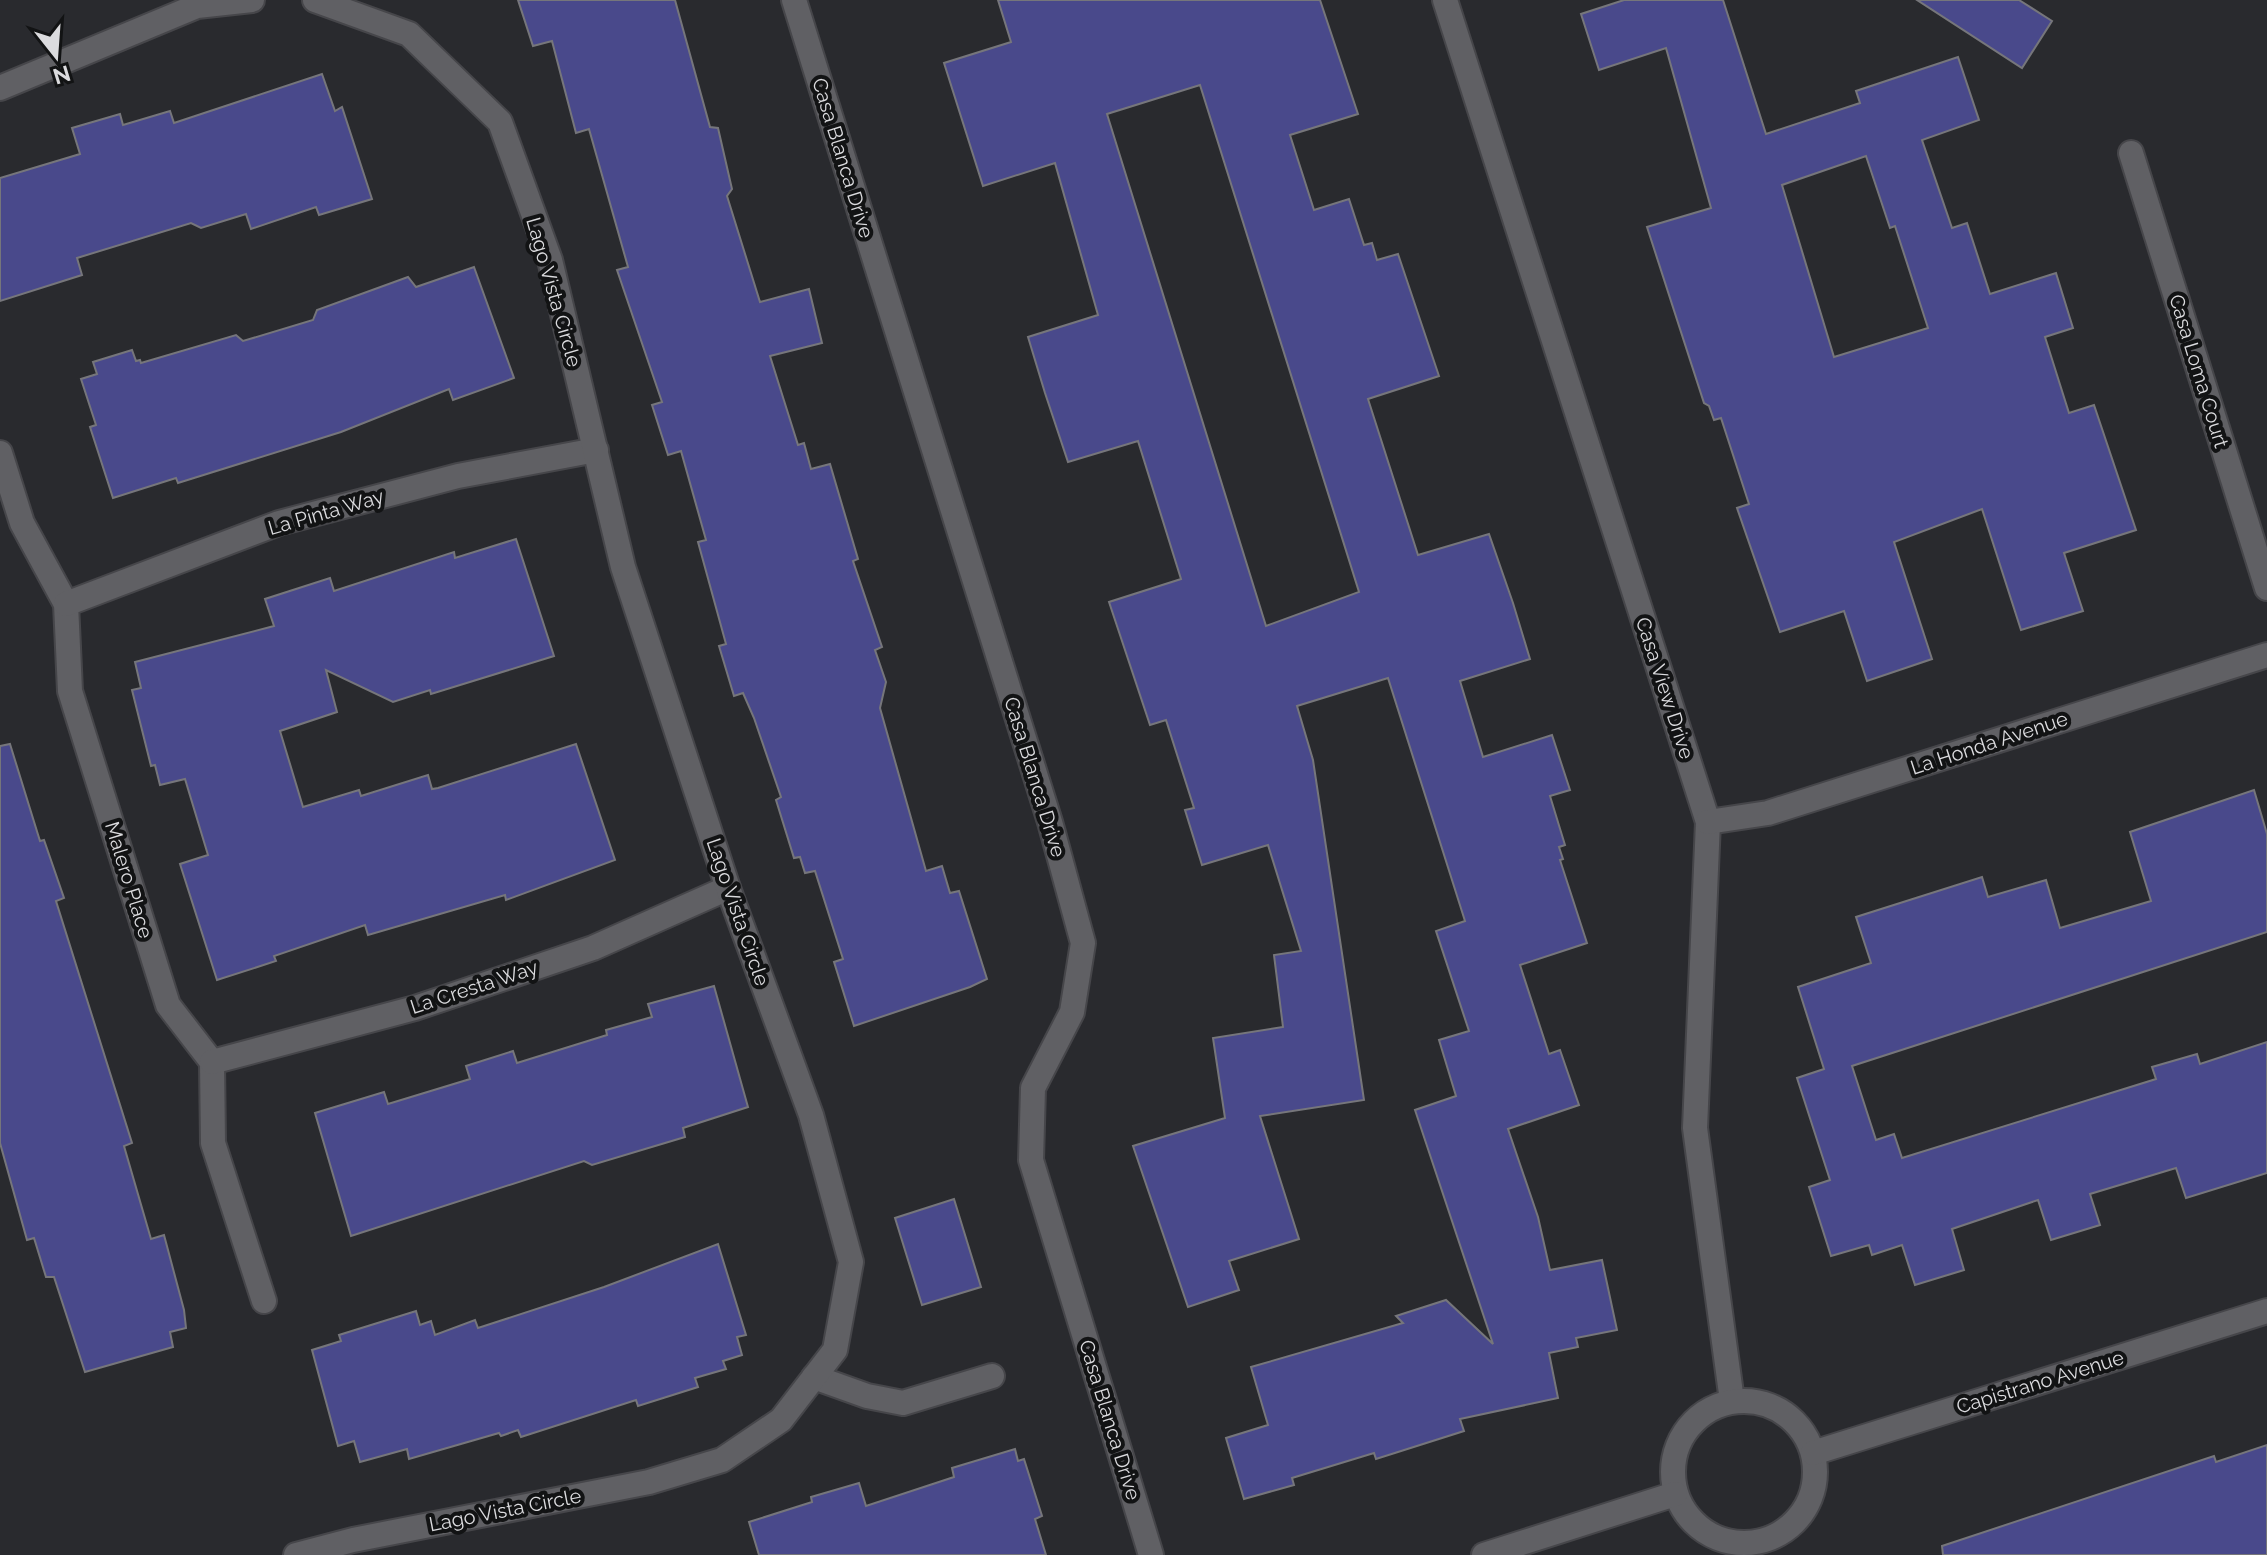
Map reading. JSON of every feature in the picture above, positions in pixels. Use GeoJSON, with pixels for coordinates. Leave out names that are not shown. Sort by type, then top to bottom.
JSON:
{"type":"FeatureCollection","features":[{"type":"Feature","properties":{"kind":"street"},"geometry":{"type":"LineString","coordinates":[[0,88],[197,6],[252,0]]}},
{"type":"Feature","properties":{"kind":"street","name":"Lago Vista Circle"},"geometry":{"type":"LineString","coordinates":[[296,1555],[353,1540],[649,1482],[722,1460],[781,1420],[835,1350],[851,1262],[811,1115],[728,888],[623,567],[550,260],[500,122],[409,34],[315,0]]}},
{"type":"Feature","properties":{"kind":"street","name":"Casa Blanca Drive"},"geometry":{"type":"LineString","coordinates":[[794,0],[1050,822],[1083,943],[1072,1012],[1033,1088],[1031,1160],[1151,1555]]}},
{"type":"Feature","properties":{"kind":"street","name":"Casa View Drive"},"geometry":{"type":"LineString","coordinates":[[1445,0],[1708,822],[1695,1128],[1732,1401]]}},
{"type":"Feature","properties":{"kind":"street","name":"Casa Loma Court"},"geometry":{"type":"LineString","coordinates":[[2131,153],[2267,588]]}},
{"type":"Feature","properties":{"kind":"street","name":"La Pinta Way"},"geometry":{"type":"LineString","coordinates":[[66,604],[279,523],[458,476],[596,450]]}},
{"type":"Feature","properties":{"kind":"street","name":"Malero Place"},"geometry":{"type":"LineString","coordinates":[[0,453],[22,523],[66,604],[70,691],[168,1005],[212,1062]]}},
{"type":"Feature","properties":{"kind":"street","name":"La Honda Avenue"},"geometry":{"type":"LineString","coordinates":[[1708,822],[1768,813],[2267,655]]}},
{"type":"Feature","properties":{"kind":"street","name":"La Cresta Way"},"geometry":{"type":"LineString","coordinates":[[212,1062],[415,1008],[579,953],[728,888]]}},
{"type":"Feature","properties":{"kind":"street"},"geometry":{"type":"LineString","coordinates":[[212,1062],[213,1143],[264,1301]]}},
{"type":"Feature","properties":{"kind":"street","name":"Capistrano Avenue"},"geometry":{"type":"LineString","coordinates":[[1813,1453],[2267,1311]]}},
{"type":"Feature","properties":{"kind":"street"},"geometry":{"type":"LineString","coordinates":[[814,1377],[867,1396],[903,1403],[992,1376]]}},
{"type":"Feature","properties":{"kind":"street"},"geometry":{"type":"LineString","coordinates":[[1732,1401],[1759,1402],[1783,1412],[1802,1429],[1813,1453],[1815,1477],[1810,1500],[1797,1521],[1756,1549],[1706,1533],[1687,1516],[1675,1494],[1672,1470],[1677,1446],[1690,1425],[1709,1409],[1732,1401]]}},
{"type":"Feature","properties":{"kind":"street"},"geometry":{"type":"LineString","coordinates":[[1484,1555],[1675,1494]]}},
{"type":"Feature","properties":{"kind":"building"},"geometry":{"type":"Polygon","coordinates":[[[518,0],[675,0],[710,127],[718,128],[732,189],[727,196],[760,302],[809,289],[822,343],[770,356],[798,445],[804,443],[811,469],[830,464],[858,559],[853,561],[882,647],[875,650],[886,682],[880,708],[926,871],[942,866],[950,893],[959,891],[987,979],[970,987],[854,1026],[834,962],[843,959],[815,871],[805,873],[800,857],[794,858],[776,800],[781,797],[754,718],[743,693],[734,696],[719,646],[726,644],[698,542],[706,540],[681,451],[668,455],[652,405],[662,402],[617,270],[628,267],[589,129],[576,133],[552,41],[533,46],[518,0]]]}},
{"type":"Feature","properties":{"kind":"building"},"geometry":{"type":"Polygon","coordinates":[[[998,0],[1320,0],[1358,114],[1290,135],[1314,210],[1349,199],[1364,245],[1372,243],[1377,260],[1398,254],[1439,376],[1368,399],[1418,555],[1489,534],[1513,603],[1530,659],[1460,681],[1483,757],[1552,735],[1570,790],[1550,796],[1565,845],[1559,847],[1563,859],[1560,860],[1587,943],[1520,965],[1549,1054],[1560,1050],[1579,1105],[1508,1129],[1538,1217],[1550,1270],[1602,1260],[1617,1330],[1576,1338],[1578,1347],[1549,1353],[1558,1398],[1460,1419],[1464,1431],[1376,1459],[1374,1453],[1292,1478],[1294,1485],[1244,1499],[1226,1438],[1268,1425],[1251,1367],[1403,1323],[1396,1316],[1446,1300],[1493,1344],[1415,1110],[1456,1096],[1439,1040],[1469,1031],[1436,931],[1465,921],[1388,678],[1297,706],[1313,760],[1364,1100],[1260,1116],[1299,1239],[1229,1261],[1239,1290],[1188,1307],[1133,1146],[1225,1118],[1213,1038],[1283,1027],[1274,955],[1301,951],[1268,845],[1202,865],[1185,810],[1194,808],[1166,720],[1150,725],[1109,602],[1181,579],[1138,441],[1068,462],[1045,393],[1028,337],[1098,315],[1055,163],[983,186],[944,63],[1011,42],[998,0]],[[1200,85],[1107,114],[1266,626],[1359,592],[1200,85]]]}},
{"type":"Feature","properties":{"kind":"building"},"geometry":{"type":"Polygon","coordinates":[[[1624,0],[1723,0],[1766,134],[1860,103],[1856,91],[1958,57],[1979,120],[1922,140],[1952,228],[1967,223],[1990,294],[2056,273],[2073,328],[2045,337],[2069,413],[2094,405],[2136,530],[2064,553],[2083,611],[2021,630],[1982,509],[1894,542],[1932,659],[1867,681],[1844,611],[1780,632],[1737,508],[1749,504],[1721,418],[1714,420],[1709,406],[1704,403],[1647,227],[1711,208],[1666,48],[1599,70],[1581,14],[1624,0]],[[1866,156],[1782,185],[1834,357],[1928,328],[1895,226],[1890,228],[1866,156]]]}},
{"type":"Feature","properties":{"kind":"building"},"geometry":{"type":"Polygon","coordinates":[[[1917,0],[2019,0],[2052,21],[2022,68],[1917,0]]]}},
{"type":"Feature","properties":{"kind":"building"},"geometry":{"type":"Polygon","coordinates":[[[322,74],[335,111],[342,107],[372,199],[319,215],[316,207],[251,229],[246,214],[201,228],[191,223],[77,258],[82,275],[0,301],[0,178],[80,154],[72,128],[120,114],[123,125],[170,111],[174,123],[322,74]]]}},
{"type":"Feature","properties":{"kind":"building"},"geometry":{"type":"Polygon","coordinates":[[[474,267],[514,378],[453,400],[449,389],[341,432],[178,483],[176,478],[113,498],[90,427],[96,425],[81,379],[97,374],[93,362],[132,350],[136,361],[140,360],[141,363],[236,335],[243,341],[313,320],[317,310],[408,277],[416,287],[474,267]]]}},
{"type":"Feature","properties":{"kind":"building"},"geometry":{"type":"Polygon","coordinates":[[[516,539],[554,656],[431,694],[430,690],[393,702],[326,670],[337,712],[280,731],[303,807],[359,790],[361,796],[428,775],[432,789],[438,788],[576,744],[615,860],[506,900],[505,895],[368,935],[365,925],[274,956],[276,961],[217,980],[180,864],[208,855],[185,779],[160,785],[155,765],[151,766],[132,690],[141,688],[135,662],[274,626],[265,599],[330,578],[334,591],[454,552],[455,558],[516,539]]]}},
{"type":"Feature","properties":{"kind":"building"},"geometry":{"type":"Polygon","coordinates":[[[10,744],[40,841],[44,840],[64,898],[56,901],[132,1143],[124,1146],[151,1239],[164,1235],[184,1310],[186,1328],[170,1332],[173,1347],[85,1372],[54,1277],[46,1277],[34,1238],[27,1240],[0,1143],[0,746],[10,744]]]}},
{"type":"Feature","properties":{"kind":"building"},"geometry":{"type":"Polygon","coordinates":[[[2254,790],[2267,834],[2267,932],[1852,1066],[1876,1140],[1894,1134],[1902,1158],[2156,1079],[2152,1067],[2197,1054],[2200,1064],[2267,1042],[2267,1173],[2186,1198],[2176,1168],[2090,1194],[2100,1225],[2051,1240],[2038,1200],[1952,1229],[1964,1270],[1915,1285],[1902,1245],[1872,1255],[1869,1245],[1831,1256],[1809,1187],[1830,1180],[1797,1078],[1824,1069],[1798,987],[1871,963],[1856,917],[1982,877],[1988,897],[2046,880],[2060,928],[2151,901],[2130,832],[2254,790]]]}},
{"type":"Feature","properties":{"kind":"building"},"geometry":{"type":"Polygon","coordinates":[[[714,986],[748,1107],[683,1128],[685,1137],[592,1165],[584,1161],[351,1236],[315,1113],[384,1092],[388,1104],[470,1079],[466,1066],[513,1051],[517,1063],[607,1035],[606,1030],[652,1017],[648,1004],[714,986]]]}},
{"type":"Feature","properties":{"kind":"building"},"geometry":{"type":"Polygon","coordinates":[[[954,1199],[981,1287],[922,1305],[895,1218],[954,1199]]]}},
{"type":"Feature","properties":{"kind":"building"},"geometry":{"type":"Polygon","coordinates":[[[718,1244],[746,1335],[737,1337],[742,1355],[723,1361],[726,1369],[695,1378],[698,1387],[638,1406],[636,1400],[521,1437],[518,1430],[501,1436],[499,1433],[409,1459],[407,1449],[360,1462],[354,1441],[338,1446],[312,1350],[341,1341],[339,1335],[416,1311],[420,1325],[431,1321],[435,1335],[475,1320],[478,1328],[604,1287],[718,1244]]]}},
{"type":"Feature","properties":{"kind":"building"},"geometry":{"type":"Polygon","coordinates":[[[2267,1445],[2267,1555],[1943,1555],[1942,1546],[2214,1456],[2216,1462],[2267,1445]]]}},
{"type":"Feature","properties":{"kind":"building"},"geometry":{"type":"Polygon","coordinates":[[[1015,1449],[1018,1461],[1024,1459],[1042,1516],[1035,1519],[1046,1555],[759,1555],[749,1522],[812,1502],[811,1497],[859,1483],[866,1506],[954,1477],[952,1468],[1015,1449]]]}}]}
